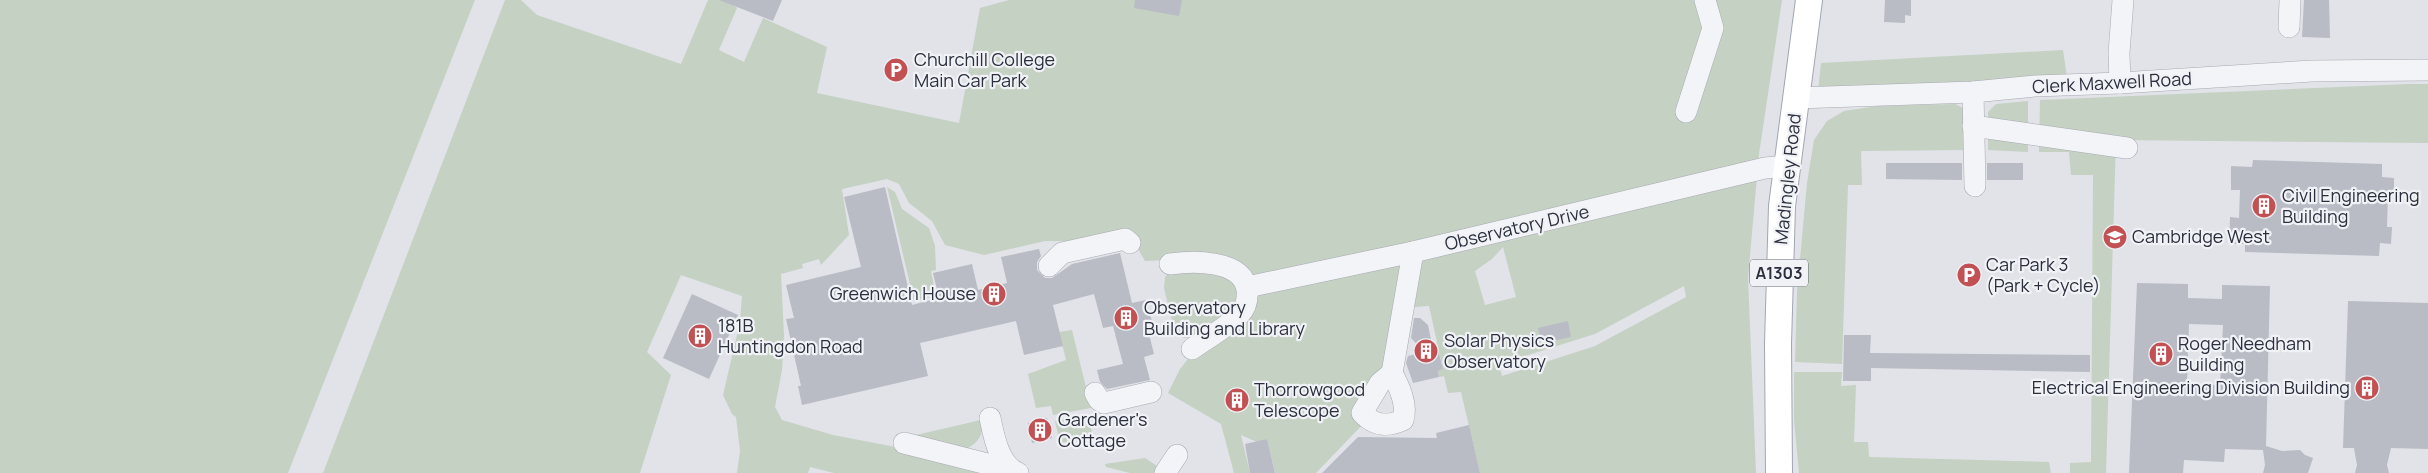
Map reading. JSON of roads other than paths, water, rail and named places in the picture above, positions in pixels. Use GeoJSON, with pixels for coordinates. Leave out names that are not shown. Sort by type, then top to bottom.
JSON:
{"type":"FeatureCollection","features":[{"type":"Feature","properties":{"kind":"main road","name":"Madingley Road"},"geometry":{"type":"LineString","coordinates":[[1781,465],[1779,257],[1787,166],[1809,0]]}},
{"type":"Feature","properties":{"kind":"street"},"geometry":{"type":"LineString","coordinates":[[1686,112],[1713,28],[1705,0]]}},
{"type":"Feature","properties":{"kind":"street"},"geometry":{"type":"LineString","coordinates":[[2120,84],[2119,53],[2123,0]]}},
{"type":"Feature","properties":{"kind":"street"},"geometry":{"type":"LineString","coordinates":[[2289,26],[2290,0]]}},
{"type":"Feature","properties":{"kind":"street","name":"Clerk Maxwell Road"},"geometry":{"type":"LineString","coordinates":[[1797,98],[1973,92],[2035,86],[2120,84],[2312,71],[2428,70]]}},
{"type":"Feature","properties":{"kind":"street"},"geometry":{"type":"LineString","coordinates":[[1973,92],[1975,186]]}},
{"type":"Feature","properties":{"kind":"street"},"geometry":{"type":"LineString","coordinates":[[1973,126],[2127,148]]}},
{"type":"Feature","properties":{"kind":"street","name":"Observatory Drive"},"geometry":{"type":"LineString","coordinates":[[1247,287],[1413,252],[1765,168],[1787,166]]}},
{"type":"Feature","properties":{"kind":"street"},"geometry":{"type":"LineString","coordinates":[[1049,266],[1062,253],[1125,239],[1130,243]]}},
{"type":"Feature","properties":{"kind":"street"},"geometry":{"type":"LineString","coordinates":[[1392,373],[1400,387],[1406,428],[1380,425],[1369,421],[1362,413],[1380,384],[1392,373],[1413,252]]}},
{"type":"Feature","properties":{"kind":"street"},"geometry":{"type":"LineString","coordinates":[[1170,264],[1197,261],[1226,268],[1241,275],[1247,287],[1248,300],[1240,314],[1192,349]]}},
{"type":"Feature","properties":{"kind":"street"},"geometry":{"type":"LineString","coordinates":[[1095,392],[1099,400],[1104,403],[1151,392]]}},
{"type":"Feature","properties":{"kind":"street"},"geometry":{"type":"LineString","coordinates":[[990,418],[996,446],[1015,472]]}},
{"type":"Feature","properties":{"kind":"street"},"geometry":{"type":"LineString","coordinates":[[904,443],[1015,472]]}},
{"type":"Feature","properties":{"kind":"street"},"geometry":{"type":"LineString","coordinates":[[1165,473],[1177,455]]}},
{"type":"Feature","properties":{"kind":"place","name":"Churchill College Main Car Park"},"geometry":{"type":"Point","coordinates":[896,70]}},
{"type":"Feature","properties":{"kind":"place","name":"Civil Engineering Building"},"geometry":{"type":"Point","coordinates":[2264,206]}},
{"type":"Feature","properties":{"kind":"place","name":"Cambridge West"},"geometry":{"type":"Point","coordinates":[2115,237]}},
{"type":"Feature","properties":{"kind":"place","name":"Car Park 3 (Park + Cycle)"},"geometry":{"type":"Point","coordinates":[1969,275]}},
{"type":"Feature","properties":{"kind":"place","name":"Greenwich House"},"geometry":{"type":"Point","coordinates":[994,294]}},
{"type":"Feature","properties":{"kind":"place","name":"Observatory Building and Library"},"geometry":{"type":"Point","coordinates":[1126,318]}},
{"type":"Feature","properties":{"kind":"place","name":"181B Huntingdon Road"},"geometry":{"type":"Point","coordinates":[700,336]}},
{"type":"Feature","properties":{"kind":"place","name":"Solar Physics Observatory"},"geometry":{"type":"Point","coordinates":[1426,351]}},
{"type":"Feature","properties":{"kind":"place","name":"Roger Needham Building"},"geometry":{"type":"Point","coordinates":[2161,354]}},
{"type":"Feature","properties":{"kind":"place","name":"Electrical Engineering Division Building"},"geometry":{"type":"Point","coordinates":[2367,388]}},
{"type":"Feature","properties":{"kind":"place","name":"Thorrowgood Telescope"},"geometry":{"type":"Point","coordinates":[1237,400]}},
{"type":"Feature","properties":{"kind":"place","name":"Gardener's Cottage"},"geometry":{"type":"Point","coordinates":[1040,430]}}]}
